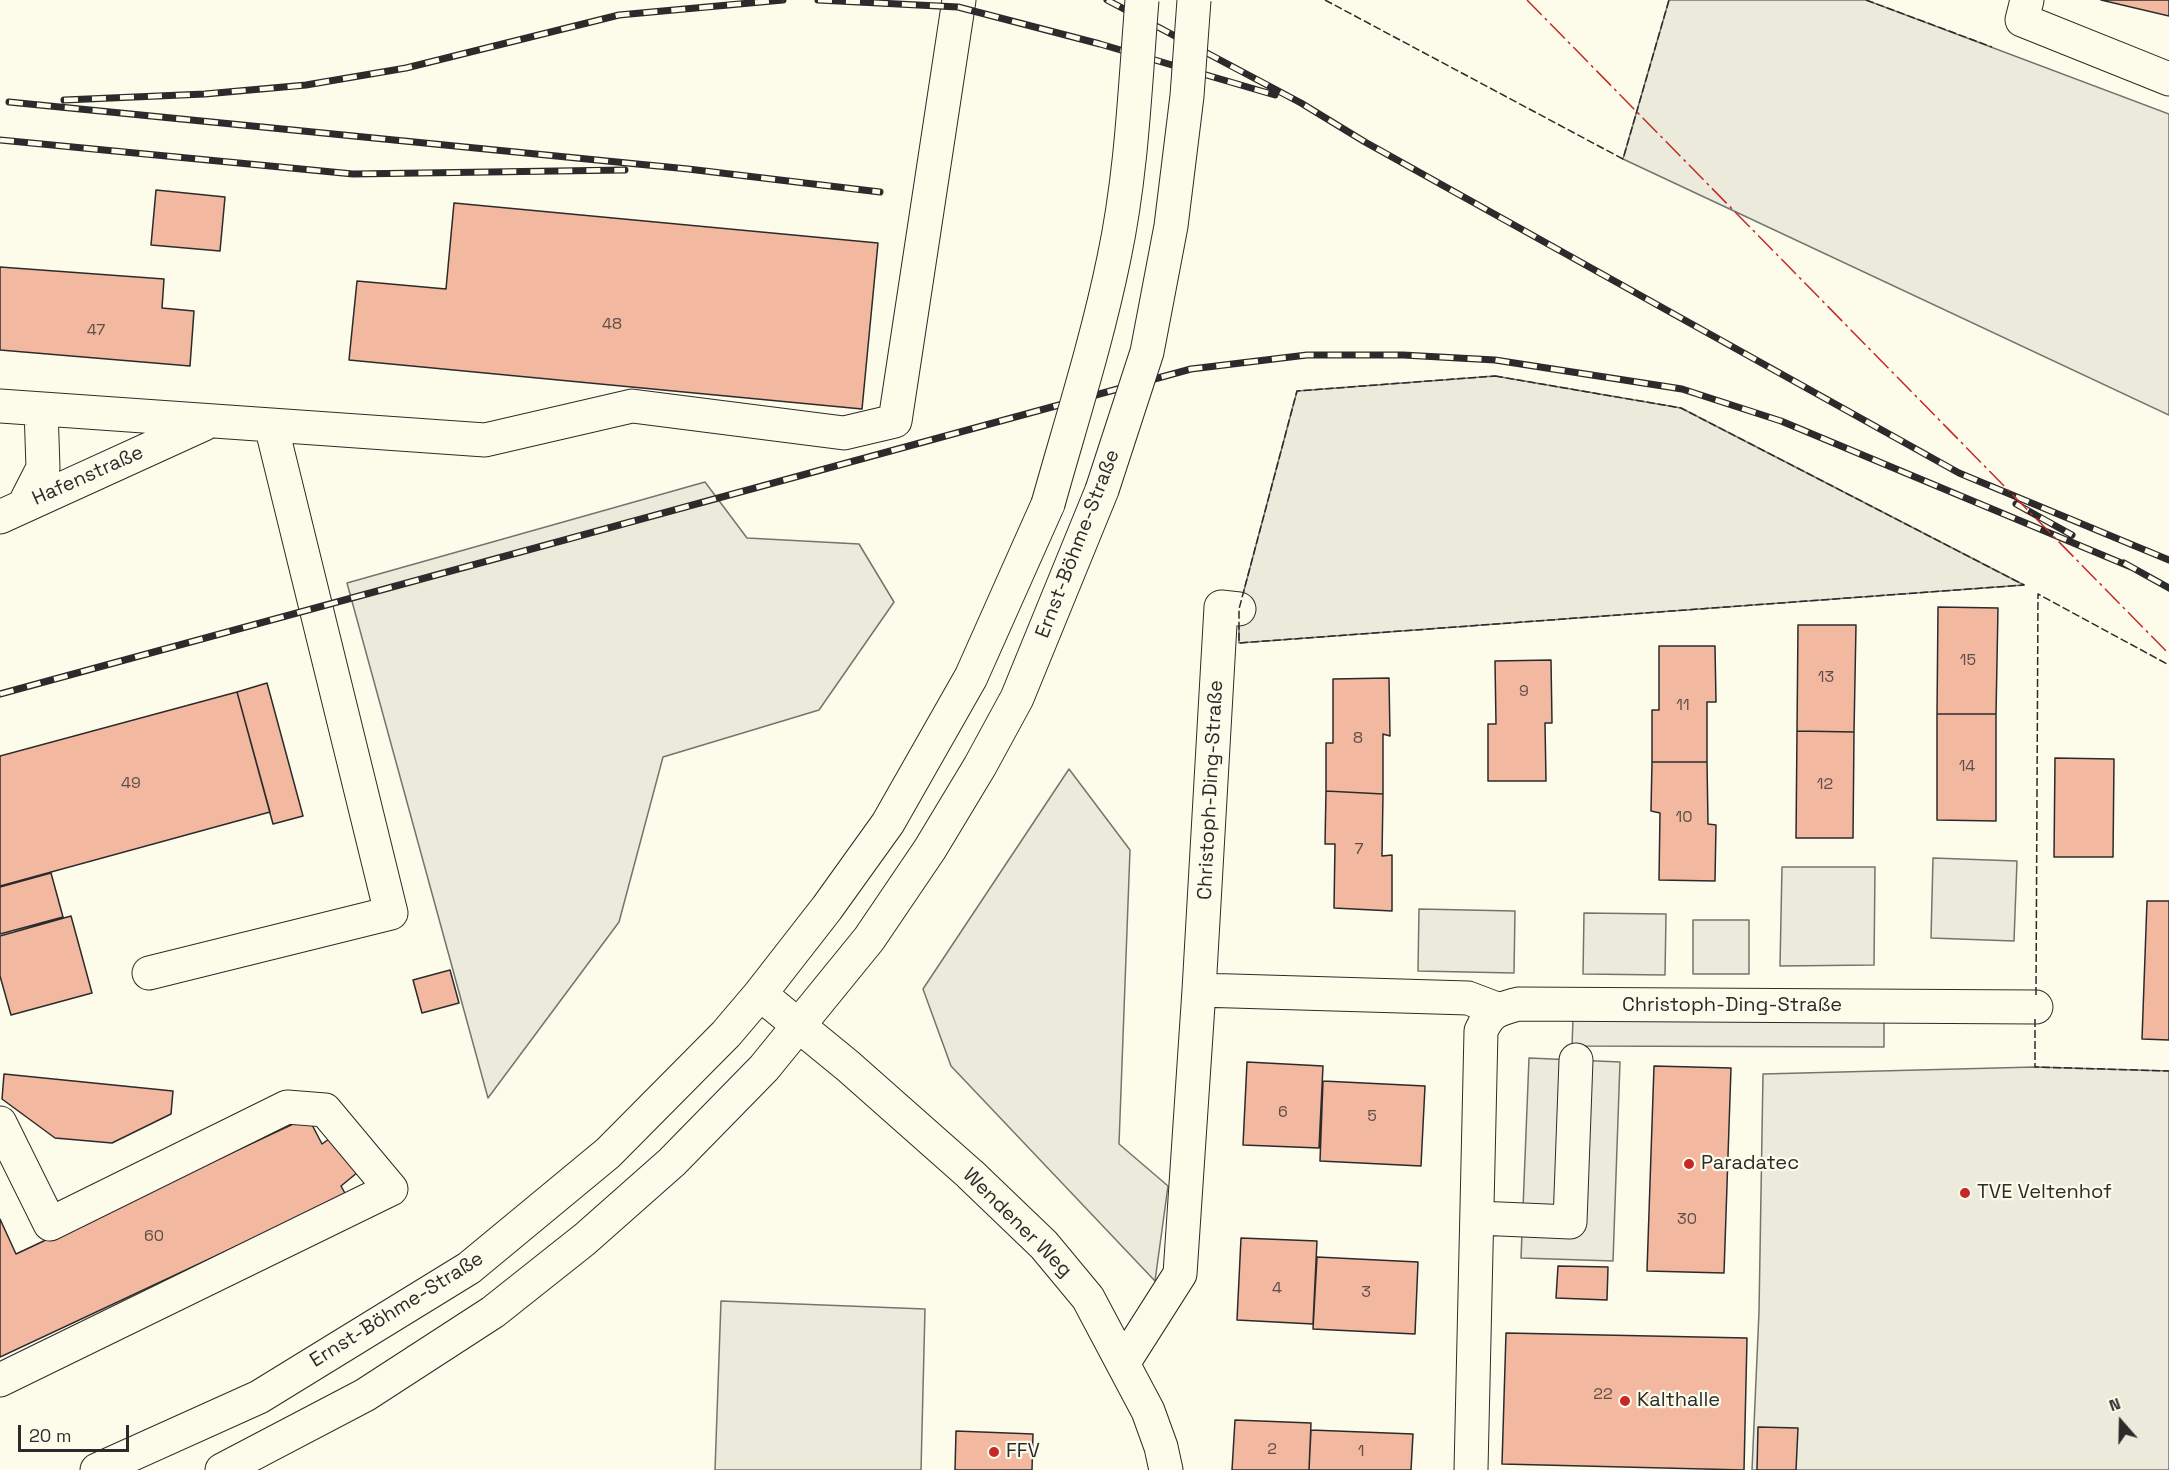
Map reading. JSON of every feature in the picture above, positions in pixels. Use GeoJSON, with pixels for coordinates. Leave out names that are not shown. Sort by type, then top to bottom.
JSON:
{"type":"FeatureCollection","features":[{"type":"Feature","properties":{"kind":"street","name":"Hafenstraße"},"geometry":{"type":"LineString","coordinates":[[0,406],[485,440],[632,406],[844,433],[895,421],[959,0]]}},
{"type":"Feature","properties":{"kind":"street","name":"Ernst-Böhme-Straße"},"geometry":{"type":"LineString","coordinates":[[97,1470],[259,1396],[469,1268],[608,1153],[726,1034],[827,908],[888,823],[971,677],[1048,504],[1095,337],[1115,256],[1130,155],[1142,0]]}},
{"type":"Feature","properties":{"kind":"street","name":"Ernst-Böhme-Straße"},"geometry":{"type":"LineString","coordinates":[[222,1470],[365,1395],[493,1312],[585,1239],[672,1162],[764,1068],[801,1025],[875,930],[930,849],[980,766],[1017,698],[1102,490],[1147,352],[1171,226],[1187,96],[1194,0]]}},
{"type":"Feature","properties":{"kind":"street"},"geometry":{"type":"LineString","coordinates":[[2027,0],[2022,20],[2169,79]]}},
{"type":"Feature","properties":{"kind":"street","name":"Hafenstraße"},"geometry":{"type":"LineString","coordinates":[[12,511],[44,468],[41,410]]}},
{"type":"Feature","properties":{"kind":"street","name":"Hafenstraße"},"geometry":{"type":"LineString","coordinates":[[12,511],[208,422]]}},
{"type":"Feature","properties":{"kind":"street"},"geometry":{"type":"LineString","coordinates":[[149,973],[391,913],[286,426]]}},
{"type":"Feature","properties":{"kind":"street","name":"Christoph-Ding-Straße"},"geometry":{"type":"LineString","coordinates":[[1124,1362],[1180,1274],[1221,607],[1239,609]]}},
{"type":"Feature","properties":{"kind":"street"},"geometry":{"type":"LineString","coordinates":[[1199,990],[1468,998],[1497,1009],[1487,1018],[1481,1031],[1471,1470]]}},
{"type":"Feature","properties":{"kind":"street"},"geometry":{"type":"LineString","coordinates":[[760,994],[801,1025]]}},
{"type":"Feature","properties":{"kind":"street","name":"Christoph-Ding-Straße"},"geometry":{"type":"LineString","coordinates":[[1497,1009],[1518,1004],[2036,1007]]}},
{"type":"Feature","properties":{"kind":"street","name":"Wendener Weg"},"geometry":{"type":"LineString","coordinates":[[801,1025],[970,1174],[1044,1245],[1088,1298],[1148,1411],[1161,1447],[1166,1470]]}},
{"type":"Feature","properties":{"kind":"street"},"geometry":{"type":"LineString","coordinates":[[1477,1218],[1570,1222],[1576,1060]]}},
{"type":"Feature","properties":{"kind":"street"},"geometry":{"type":"LineString","coordinates":[[0,1123],[50,1224],[287,1107],[325,1110],[391,1189],[0,1380]]}},
{"type":"Feature","properties":{"kind":"shaded area"},"geometry":{"type":"Polygon","coordinates":[[[1669,0],[1866,0],[2169,114],[2169,415],[1623,159],[1669,0]]]}},
{"type":"Feature","properties":{"kind":"shaded area"},"geometry":{"type":"Polygon","coordinates":[[[1495,376],[1681,408],[2024,585],[1239,643],[1239,609],[1297,391],[1495,376]]]}},
{"type":"Feature","properties":{"kind":"shaded area"},"geometry":{"type":"Polygon","coordinates":[[[705,482],[747,538],[859,544],[894,602],[819,710],[663,757],[619,922],[488,1098],[347,583],[705,482]]]}},
{"type":"Feature","properties":{"kind":"shaded area"},"geometry":{"type":"Polygon","coordinates":[[[1069,769],[1130,850],[1119,1144],[1168,1186],[1155,1281],[951,1066],[923,989],[1069,769]]]}},
{"type":"Feature","properties":{"kind":"shaded area"},"geometry":{"type":"Polygon","coordinates":[[[1933,858],[2017,861],[2014,941],[1931,938],[1933,858]]]}},
{"type":"Feature","properties":{"kind":"shaded area"},"geometry":{"type":"Polygon","coordinates":[[[1782,867],[1875,867],[1874,965],[1780,966],[1782,867]]]}},
{"type":"Feature","properties":{"kind":"shaded area"},"geometry":{"type":"Polygon","coordinates":[[[1419,909],[1515,911],[1514,973],[1418,971],[1419,909]]]}},
{"type":"Feature","properties":{"kind":"shaded area"},"geometry":{"type":"Polygon","coordinates":[[[1584,913],[1666,914],[1665,975],[1583,974],[1584,913]]]}},
{"type":"Feature","properties":{"kind":"shaded area"},"geometry":{"type":"Polygon","coordinates":[[[1693,920],[1749,920],[1749,974],[1693,974],[1693,920]]]}},
{"type":"Feature","properties":{"kind":"shaded area"},"geometry":{"type":"Polygon","coordinates":[[[1573,1019],[1884,1020],[1884,1047],[1572,1046],[1573,1019]]]}},
{"type":"Feature","properties":{"kind":"shaded area"},"geometry":{"type":"Polygon","coordinates":[[[1529,1058],[1620,1062],[1613,1261],[1521,1258],[1529,1058]]]}},
{"type":"Feature","properties":{"kind":"shaded area","name":"TVE Veltenhof"},"geometry":{"type":"Polygon","coordinates":[[[2035,1067],[2169,1071],[2169,1470],[1752,1470],[1759,1312],[1763,1074],[2035,1067]]]}},
{"type":"Feature","properties":{"kind":"shaded area"},"geometry":{"type":"Polygon","coordinates":[[[721,1301],[925,1309],[921,1470],[715,1470],[721,1301]]]}},
{"type":"Feature","properties":{"kind":"building"},"geometry":{"type":"Polygon","coordinates":[[[2101,0],[2169,0],[2169,16],[2101,0]]]}},
{"type":"Feature","properties":{"kind":"building"},"geometry":{"type":"Polygon","coordinates":[[[156,190],[225,197],[220,251],[151,245],[156,190]]]}},
{"type":"Feature","properties":{"kind":"building"},"geometry":{"type":"Polygon","coordinates":[[[454,203],[878,243],[862,409],[349,360],[357,281],[446,289],[454,203]]]}},
{"type":"Feature","properties":{"kind":"building"},"geometry":{"type":"Polygon","coordinates":[[[0,267],[164,279],[162,308],[194,311],[190,366],[0,350],[0,267]]]}},
{"type":"Feature","properties":{"kind":"building"},"geometry":{"type":"Polygon","coordinates":[[[1938,607],[1998,608],[1996,714],[1937,714],[1938,607]]]}},
{"type":"Feature","properties":{"kind":"building"},"geometry":{"type":"Polygon","coordinates":[[[1798,625],[1856,625],[1854,732],[1797,731],[1798,625]]]}},
{"type":"Feature","properties":{"kind":"building"},"geometry":{"type":"Polygon","coordinates":[[[1659,646],[1715,646],[1716,702],[1707,702],[1707,762],[1652,762],[1652,710],[1659,710],[1659,646]]]}},
{"type":"Feature","properties":{"kind":"building"},"geometry":{"type":"Polygon","coordinates":[[[1551,660],[1552,723],[1545,723],[1546,781],[1488,781],[1488,724],[1496,724],[1495,661],[1551,660]]]}},
{"type":"Feature","properties":{"kind":"building"},"geometry":{"type":"Polygon","coordinates":[[[1389,678],[1390,736],[1383,734],[1383,794],[1326,791],[1326,743],[1333,743],[1333,679],[1389,678]]]}},
{"type":"Feature","properties":{"kind":"building"},"geometry":{"type":"Polygon","coordinates":[[[267,683],[303,816],[273,824],[237,692],[267,683]]]}},
{"type":"Feature","properties":{"kind":"building"},"geometry":{"type":"Polygon","coordinates":[[[237,692],[270,812],[0,886],[0,756],[237,692]]]}},
{"type":"Feature","properties":{"kind":"building"},"geometry":{"type":"Polygon","coordinates":[[[1937,714],[1996,714],[1996,821],[1937,820],[1937,714]]]}},
{"type":"Feature","properties":{"kind":"building"},"geometry":{"type":"Polygon","coordinates":[[[1797,731],[1854,732],[1853,838],[1796,838],[1797,731]]]}},
{"type":"Feature","properties":{"kind":"building"},"geometry":{"type":"Polygon","coordinates":[[[2055,758],[2114,759],[2113,857],[2054,857],[2055,758]]]}},
{"type":"Feature","properties":{"kind":"building"},"geometry":{"type":"Polygon","coordinates":[[[1652,762],[1707,762],[1708,824],[1716,825],[1715,881],[1659,880],[1660,813],[1651,811],[1652,762]]]}},
{"type":"Feature","properties":{"kind":"building"},"geometry":{"type":"Polygon","coordinates":[[[1326,791],[1383,794],[1382,856],[1392,855],[1392,911],[1334,908],[1335,844],[1325,844],[1326,791]]]}},
{"type":"Feature","properties":{"kind":"building"},"geometry":{"type":"Polygon","coordinates":[[[51,873],[63,917],[0,934],[0,887],[51,873]]]}},
{"type":"Feature","properties":{"kind":"building"},"geometry":{"type":"Polygon","coordinates":[[[2147,901],[2169,901],[2169,1040],[2142,1039],[2147,901]]]}},
{"type":"Feature","properties":{"kind":"building"},"geometry":{"type":"Polygon","coordinates":[[[71,916],[92,993],[11,1015],[0,976],[0,936],[71,916]]]}},
{"type":"Feature","properties":{"kind":"building"},"geometry":{"type":"Polygon","coordinates":[[[450,970],[459,1003],[422,1013],[413,980],[450,970]]]}},
{"type":"Feature","properties":{"kind":"building"},"geometry":{"type":"Polygon","coordinates":[[[1247,1062],[1323,1066],[1319,1148],[1243,1145],[1247,1062]]]}},
{"type":"Feature","properties":{"kind":"building"},"geometry":{"type":"Polygon","coordinates":[[[1654,1066],[1731,1068],[1724,1273],[1647,1271],[1654,1066]]]}},
{"type":"Feature","properties":{"kind":"building"},"geometry":{"type":"Polygon","coordinates":[[[4,1074],[173,1091],[171,1114],[112,1143],[55,1138],[2,1099],[4,1074]]]}},
{"type":"Feature","properties":{"kind":"building"},"geometry":{"type":"Polygon","coordinates":[[[1323,1081],[1425,1086],[1421,1166],[1320,1161],[1323,1081]]]}},
{"type":"Feature","properties":{"kind":"building"},"geometry":{"type":"Polygon","coordinates":[[[308,1117],[322,1144],[329,1139],[358,1172],[341,1186],[346,1195],[0,1357],[0,1219],[16,1254],[308,1117]]]}},
{"type":"Feature","properties":{"kind":"building"},"geometry":{"type":"Polygon","coordinates":[[[1241,1238],[1317,1241],[1313,1324],[1237,1320],[1241,1238]]]}},
{"type":"Feature","properties":{"kind":"building"},"geometry":{"type":"Polygon","coordinates":[[[1317,1257],[1418,1262],[1415,1334],[1313,1329],[1317,1257]]]}},
{"type":"Feature","properties":{"kind":"building"},"geometry":{"type":"Polygon","coordinates":[[[1558,1266],[1608,1267],[1607,1300],[1556,1298],[1558,1266]]]}},
{"type":"Feature","properties":{"kind":"building","name":"Kalthalle"},"geometry":{"type":"Polygon","coordinates":[[[1506,1333],[1747,1338],[1744,1470],[1502,1464],[1506,1333]]]}},
{"type":"Feature","properties":{"kind":"building"},"geometry":{"type":"Polygon","coordinates":[[[1235,1420],[1311,1423],[1309,1470],[1232,1470],[1235,1420]]]}},
{"type":"Feature","properties":{"kind":"building"},"geometry":{"type":"Polygon","coordinates":[[[1758,1427],[1798,1428],[1796,1470],[1757,1470],[1758,1427]]]}},
{"type":"Feature","properties":{"kind":"building"},"geometry":{"type":"Polygon","coordinates":[[[1311,1430],[1413,1434],[1411,1470],[1309,1470],[1311,1430]]]}},
{"type":"Feature","properties":{"kind":"building","name":"FFV"},"geometry":{"type":"Polygon","coordinates":[[[956,1431],[1033,1434],[1032,1470],[955,1470],[956,1431]]]}},
{"type":"Feature","properties":{"kind":"railway"},"geometry":{"type":"LineString","coordinates":[[64,100],[205,94],[306,85],[406,68],[619,15],[783,0]]}},
{"type":"Feature","properties":{"kind":"railway"},"geometry":{"type":"LineString","coordinates":[[818,0],[958,7],[1100,44],[1275,95]]}},
{"type":"Feature","properties":{"kind":"railway"},"geometry":{"type":"LineString","coordinates":[[1107,0],[1301,103],[1365,142],[1959,473],[2169,560]]}},
{"type":"Feature","properties":{"kind":"railway"},"geometry":{"type":"LineString","coordinates":[[9,102],[688,169],[880,192]]}},
{"type":"Feature","properties":{"kind":"railway"},"geometry":{"type":"LineString","coordinates":[[0,140],[353,174],[625,170]]}},
{"type":"Feature","properties":{"kind":"railway"},"geometry":{"type":"LineString","coordinates":[[0,694],[1191,369],[1307,355],[1403,355],[1495,360],[1682,389],[1781,421],[2131,567]]}},
{"type":"Feature","properties":{"kind":"railway"},"geometry":{"type":"LineString","coordinates":[[2016,504],[2072,535]]}},
{"type":"Feature","properties":{"kind":"railway"},"geometry":{"type":"LineString","coordinates":[[2124,563],[2169,588]]}},
{"type":"Feature","properties":{"kind":"fence"},"geometry":{"type":"LineString","coordinates":[[1325,0],[1623,159],[1669,0]]}},
{"type":"Feature","properties":{"kind":"fence"},"geometry":{"type":"LineString","coordinates":[[1866,0],[1992,47]]}},
{"type":"Feature","properties":{"kind":"fence"},"geometry":{"type":"LineString","coordinates":[[1495,376],[1681,408],[2024,585],[1239,643],[1239,609],[1297,391],[1495,376]]}},
{"type":"Feature","properties":{"kind":"fence"},"geometry":{"type":"LineString","coordinates":[[2036,995],[2038,594],[2169,665]]}},
{"type":"Feature","properties":{"kind":"fence"},"geometry":{"type":"LineString","coordinates":[[2035,1019],[2035,1067],[2169,1071]]}},
{"type":"Feature","properties":{"kind":"power"},"geometry":{"type":"LineString","coordinates":[[1527,0],[2169,654]]}},
{"type":"Feature","properties":{"kind":"place","name":"Paradatec"},"geometry":{"type":"Point","coordinates":[1689,1164]}},
{"type":"Feature","properties":{"kind":"place","name":"TVE Veltenhof"},"geometry":{"type":"Point","coordinates":[1965,1193]}},
{"type":"Feature","properties":{"kind":"place","name":"Kalthalle"},"geometry":{"type":"Point","coordinates":[1625,1401]}},
{"type":"Feature","properties":{"kind":"place","name":"FFV"},"geometry":{"type":"Point","coordinates":[994,1452]}}]}
